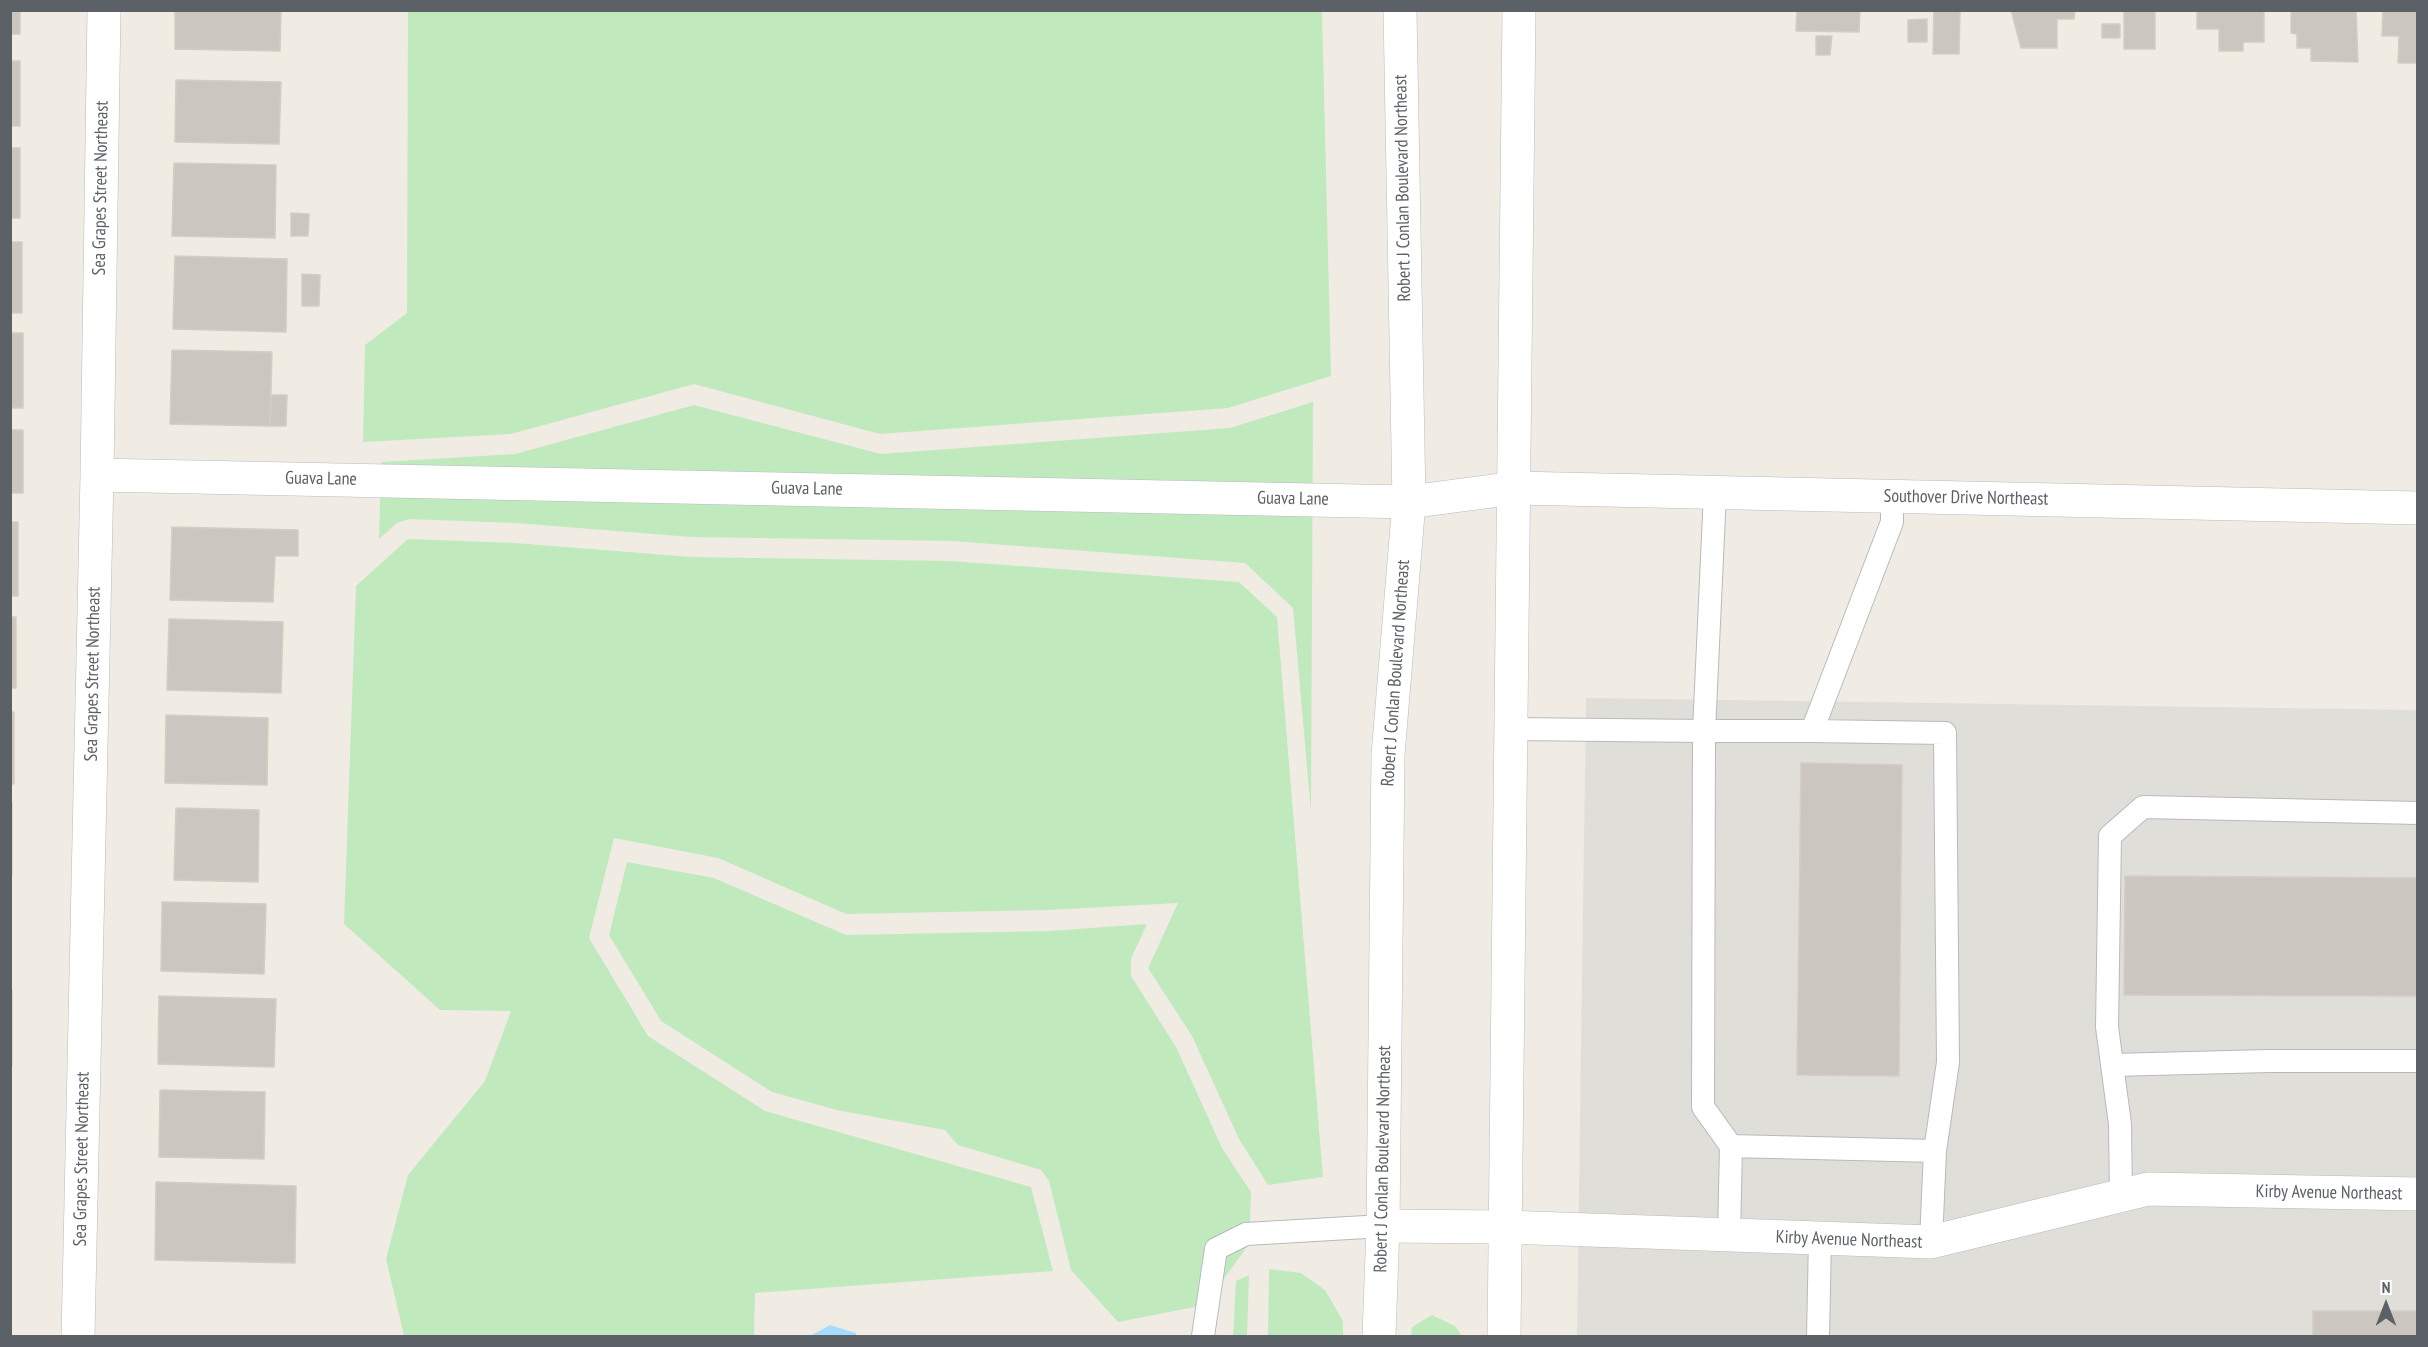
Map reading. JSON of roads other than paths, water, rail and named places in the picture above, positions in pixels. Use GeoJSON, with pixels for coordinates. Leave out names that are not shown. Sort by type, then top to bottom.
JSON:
{"type":"FeatureCollection","features":[{"type":"Feature","properties":{"kind":"street","name":"Sea Grapes Street Northeast"},"geometry":{"type":"LineString","coordinates":[[78,1336],[97,475],[104,10]]}},
{"type":"Feature","properties":{"kind":"street","name":"Robert J Conlan Boulevard Northeast"},"geometry":{"type":"LineString","coordinates":[[1379,1336],[1383,1226],[1388,755],[1409,502],[1400,10]]}},
{"type":"Feature","properties":{"kind":"street"},"geometry":{"type":"LineString","coordinates":[[1504,1336],[1519,10]]}},
{"type":"Feature","properties":{"kind":"street","name":"Guava Lane"},"geometry":{"type":"LineString","coordinates":[[97,475],[1409,502],[1515,488]]}},
{"type":"Feature","properties":{"kind":"street","name":"Southover Drive Northeast"},"geometry":{"type":"LineString","coordinates":[[1515,488],[2418,508]]}},
{"type":"Feature","properties":{"kind":"street","name":"Kirby Avenue Northeast"},"geometry":{"type":"LineString","coordinates":[[1383,1226],[1505,1227],[1932,1242],[2148,1189],[2418,1194]]}},
{"type":"Feature","properties":{"kind":"lane"},"geometry":{"type":"LineString","coordinates":[[1715,493],[1704,730],[1703,1107],[1731,1146],[1729,1236]]}},
{"type":"Feature","properties":{"kind":"lane"},"geometry":{"type":"LineString","coordinates":[[1812,730],[1892,522],[1892,496]]}},
{"type":"Feature","properties":{"kind":"lane"},"geometry":{"type":"LineString","coordinates":[[1512,729],[1945,733],[1948,1062],[1935,1151],[1932,1242]]}},
{"type":"Feature","properties":{"kind":"lane"},"geometry":{"type":"LineString","coordinates":[[2121,1196],[2120,1124],[2106,1028],[2110,836],[2143,807],[2418,813]]}},
{"type":"Feature","properties":{"kind":"lane"},"geometry":{"type":"LineString","coordinates":[[2112,1065],[2269,1061],[2418,1061]]}},
{"type":"Feature","properties":{"kind":"lane"},"geometry":{"type":"LineString","coordinates":[[1731,1146],[1935,1151]]}},
{"type":"Feature","properties":{"kind":"lane"},"geometry":{"type":"LineString","coordinates":[[1203,1336],[1216,1249],[1246,1234],[1383,1226]]}},
{"type":"Feature","properties":{"kind":"lane"},"geometry":{"type":"LineString","coordinates":[[1818,1336],[1820,1238]]}},
{"type":"Feature","properties":{"kind":"water"},"geometry":{"type":"Polygon","coordinates":[[[830,1325],[856,1333],[856,1336],[810,1336],[830,1325]]]}}]}
